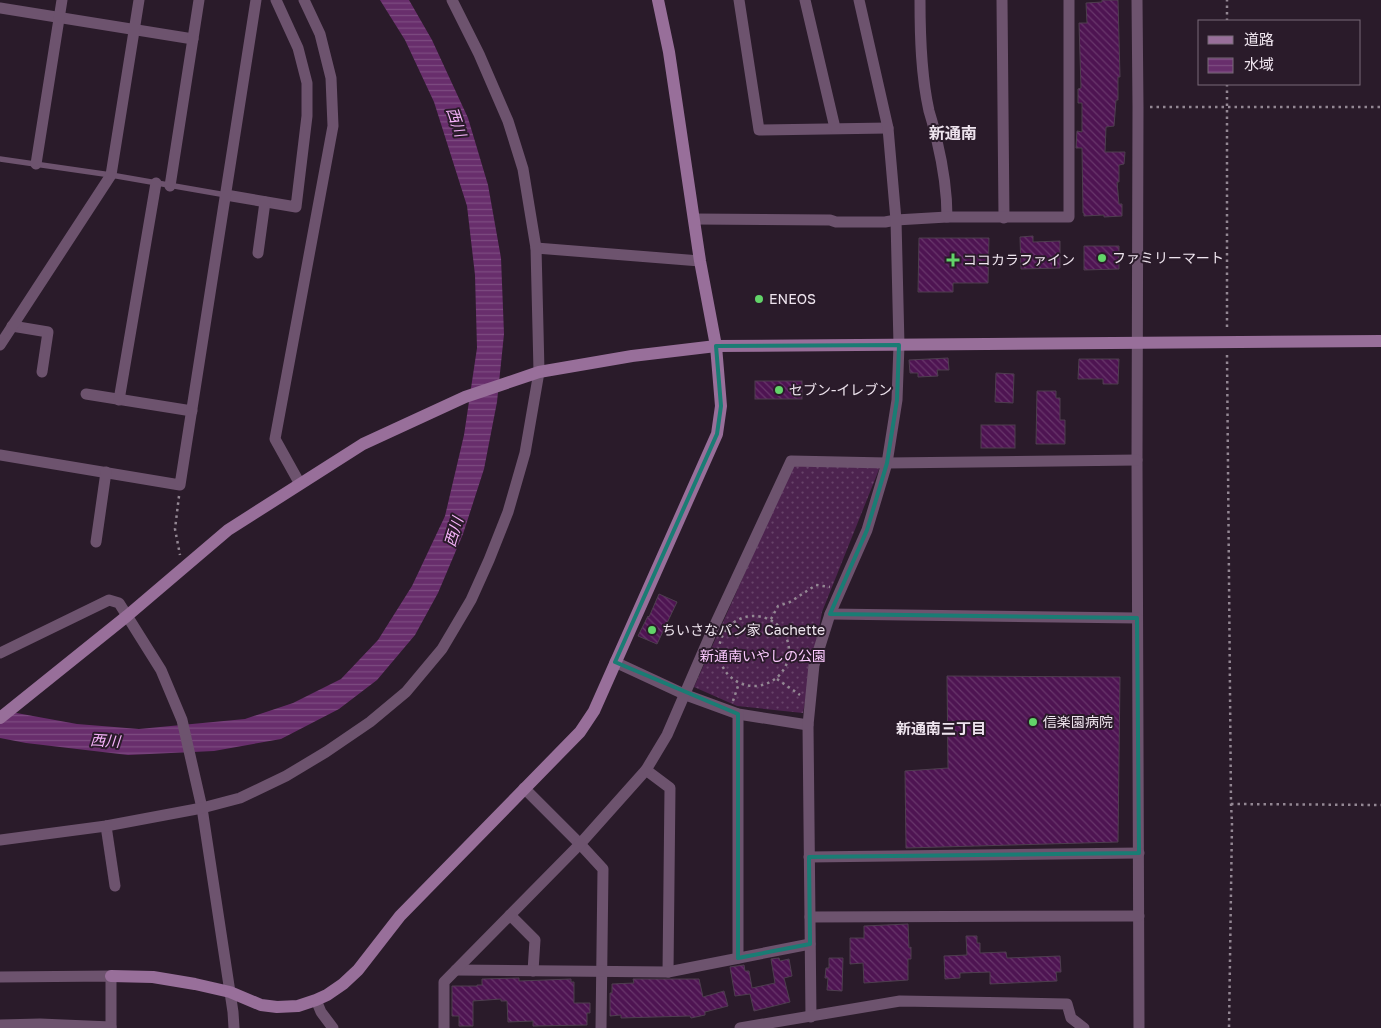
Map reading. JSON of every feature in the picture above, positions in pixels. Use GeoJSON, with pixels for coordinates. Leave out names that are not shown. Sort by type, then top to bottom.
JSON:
{"type":"FeatureCollection","features":[{"type":"Feature","properties":{"kind":"street"},"geometry":{"type":"LineString","coordinates":[[36,164],[62,0]]}},
{"type":"Feature","properties":{"kind":"street"},"geometry":{"type":"LineString","coordinates":[[0,345],[111,175],[139,0]]}},
{"type":"Feature","properties":{"kind":"street"},"geometry":{"type":"LineString","coordinates":[[170,186],[199,0]]}},
{"type":"Feature","properties":{"kind":"street"},"geometry":{"type":"LineString","coordinates":[[0,454],[180,485],[256,0]]}},
{"type":"Feature","properties":{"kind":"street"},"geometry":{"type":"LineString","coordinates":[[226,195],[296,207],[307,116],[307,83],[298,48],[276,0]]}},
{"type":"Feature","properties":{"kind":"street"},"geometry":{"type":"LineString","coordinates":[[300,484],[275,439],[333,126],[331,78],[320,34],[304,0]]}},
{"type":"Feature","properties":{"kind":"street"},"geometry":{"type":"LineString","coordinates":[[0,840],[106,826],[202,808],[240,798],[286,776],[370,722],[406,692],[442,649],[471,600],[508,512],[524,453],[539,372],[536,248],[523,169],[508,121],[479,54],[452,0]]}},
{"type":"Feature","properties":{"kind":"street"},"geometry":{"type":"LineString","coordinates":[[0,978],[153,977],[230,992],[261,1005],[277,1007],[298,1006],[316,1000],[343,984],[358,970],[400,916],[580,732],[594,711],[717,434],[722,406],[716,346],[700,261],[669,52],[658,0]]}},
{"type":"Feature","properties":{"kind":"street"},"geometry":{"type":"LineString","coordinates":[[739,0],[758,130],[888,128]]}},
{"type":"Feature","properties":{"kind":"street"},"geometry":{"type":"LineString","coordinates":[[805,0],[836,128]]}},
{"type":"Feature","properties":{"kind":"street"},"geometry":{"type":"LineString","coordinates":[[810,1017],[808,725],[814,665],[830,614],[867,530],[887,462],[897,400],[899,345],[896,220],[888,128],[859,0]]}},
{"type":"Feature","properties":{"kind":"street"},"geometry":{"type":"LineString","coordinates":[[920,0],[920,34],[924,80],[943,172],[947,217]]}},
{"type":"Feature","properties":{"kind":"street"},"geometry":{"type":"LineString","coordinates":[[1002,0],[1004,218]]}},
{"type":"Feature","properties":{"kind":"street"},"geometry":{"type":"LineString","coordinates":[[694,219],[885,222],[947,217],[1069,217],[1069,0]]}},
{"type":"Feature","properties":{"kind":"street"},"geometry":{"type":"LineString","coordinates":[[1137,0],[1139,1028]]}},
{"type":"Feature","properties":{"kind":"street"},"geometry":{"type":"LineString","coordinates":[[0,8],[193,39]]}},
{"type":"Feature","properties":{"kind":"street"},"geometry":{"type":"LineString","coordinates":[[119,400],[156,183]]}},
{"type":"Feature","properties":{"kind":"street"},"geometry":{"type":"LineString","coordinates":[[258,253],[265,202]]}},
{"type":"Feature","properties":{"kind":"street"},"geometry":{"type":"LineString","coordinates":[[536,248],[700,261]]}},
{"type":"Feature","properties":{"kind":"street"},"geometry":{"type":"LineString","coordinates":[[12,326],[48,332],[42,372]]}},
{"type":"Feature","properties":{"kind":"street"},"geometry":{"type":"LineString","coordinates":[[0,718],[228,530],[363,444],[464,397],[517,378],[539,372],[632,356],[716,346],[1381,341]]}},
{"type":"Feature","properties":{"kind":"street"},"geometry":{"type":"LineString","coordinates":[[86,394],[192,411]]}},
{"type":"Feature","properties":{"kind":"street"},"geometry":{"type":"LineString","coordinates":[[444,1028],[444,982],[580,844],[646,770],[668,735],[712,631],[791,461],[1137,460]]}},
{"type":"Feature","properties":{"kind":"street"},"geometry":{"type":"LineString","coordinates":[[96,542],[106,472]]}},
{"type":"Feature","properties":{"kind":"street"},"geometry":{"type":"LineString","coordinates":[[0,652],[109,600],[119,603],[161,670],[182,720],[202,808],[234,1028]]}},
{"type":"Feature","properties":{"kind":"street"},"geometry":{"type":"LineString","coordinates":[[830,614],[1138,618]]}},
{"type":"Feature","properties":{"kind":"street"},"geometry":{"type":"LineString","coordinates":[[615,662],[686,695],[735,709],[808,725]]}},
{"type":"Feature","properties":{"kind":"street"},"geometry":{"type":"LineString","coordinates":[[735,709],[738,958]]}},
{"type":"Feature","properties":{"kind":"street"},"geometry":{"type":"LineString","coordinates":[[646,770],[670,788],[668,972]]}},
{"type":"Feature","properties":{"kind":"street"},"geometry":{"type":"LineString","coordinates":[[524,788],[603,869],[601,1028]]}},
{"type":"Feature","properties":{"kind":"street"},"geometry":{"type":"LineString","coordinates":[[106,826],[115,886]]}},
{"type":"Feature","properties":{"kind":"street"},"geometry":{"type":"LineString","coordinates":[[809,857],[1138,854]]}},
{"type":"Feature","properties":{"kind":"street"},"geometry":{"type":"LineString","coordinates":[[510,915],[535,940],[533,971]]}},
{"type":"Feature","properties":{"kind":"street"},"geometry":{"type":"LineString","coordinates":[[810,917],[1139,916]]}},
{"type":"Feature","properties":{"kind":"street"},"geometry":{"type":"LineString","coordinates":[[456,970],[668,972],[810,944]]}},
{"type":"Feature","properties":{"kind":"street"},"geometry":{"type":"LineString","coordinates":[[0,1025],[111,1028],[111,976]]}},
{"type":"Feature","properties":{"kind":"street"},"geometry":{"type":"LineString","coordinates":[[316,1000],[321,1012],[333,1028]]}},
{"type":"Feature","properties":{"kind":"street"},"geometry":{"type":"LineString","coordinates":[[740,1028],[900,1000],[1067,1004],[1072,1018],[1084,1028]]}},
{"type":"Feature","properties":{"kind":"lane"},"geometry":{"type":"LineString","coordinates":[[0,159],[111,175],[226,195]]}},
{"type":"Feature","properties":{"kind":"path"},"geometry":{"type":"LineString","coordinates":[[1227,0],[1227,20]]}},
{"type":"Feature","properties":{"kind":"path"},"geometry":{"type":"LineString","coordinates":[[1226,85],[1232,823],[1230,1028]]}},
{"type":"Feature","properties":{"kind":"path"},"geometry":{"type":"LineString","coordinates":[[1138,107],[1381,107]]}},
{"type":"Feature","properties":{"kind":"path"},"geometry":{"type":"LineString","coordinates":[[180,485],[175,529],[183,568]]}},
{"type":"Feature","properties":{"kind":"path"},"geometry":{"type":"LineString","coordinates":[[771,619],[778,606],[790,602],[816,585],[832,588]]}},
{"type":"Feature","properties":{"kind":"path"},"geometry":{"type":"LineString","coordinates":[[757,616],[771,619],[783,629],[789,643],[789,659],[777,679],[763,686],[755,687],[732,679],[722,666],[719,650],[723,635],[731,624],[744,617],[757,616]]}},
{"type":"Feature","properties":{"kind":"path"},"geometry":{"type":"LineString","coordinates":[[777,679],[806,699]]}},
{"type":"Feature","properties":{"kind":"path"},"geometry":{"type":"LineString","coordinates":[[735,709],[739,683]]}},
{"type":"Feature","properties":{"kind":"path"},"geometry":{"type":"LineString","coordinates":[[1231,804],[1381,805]]}},
{"type":"Feature","properties":{"kind":"highlighted area"},"geometry":{"type":"Polygon","coordinates":[[[899,345],[897,400],[887,463],[867,530],[830,614],[1137,618],[1139,853],[809,857],[810,944],[738,958],[738,714],[615,662],[717,434],[721,406],[716,346],[899,345]]]}},
{"type":"Feature","properties":{"kind":"green space","name":"新通南いやしの公園"},"geometry":{"type":"Polygon","coordinates":[[[793,465],[880,467],[822,612],[803,713],[737,706],[694,687],[793,465]]]}},
{"type":"Feature","properties":{"kind":"water","name":"西川"},"geometry":{"type":"Polygon","coordinates":[[[380,0],[409,0],[432,40],[468,118],[488,185],[501,258],[504,334],[497,402],[484,469],[463,534],[438,593],[415,635],[377,680],[339,709],[281,739],[214,751],[128,755],[26,743],[0,738],[0,710],[77,724],[139,729],[245,719],[293,703],[341,679],[378,640],[412,586],[445,516],[464,435],[477,348],[475,275],[467,206],[434,102],[405,40],[380,0]]]}},
{"type":"Feature","properties":{"kind":"building"},"geometry":{"type":"Polygon","coordinates":[[[1102,0],[1118,0],[1120,77],[1118,77],[1118,100],[1116,100],[1114,126],[1106,127],[1105,152],[1125,152],[1124,164],[1119,165],[1119,182],[1117,182],[1119,204],[1122,204],[1122,216],[1104,217],[1104,215],[1084,216],[1082,148],[1076,148],[1077,131],[1082,132],[1082,103],[1078,103],[1078,89],[1081,88],[1079,23],[1087,23],[1086,3],[1102,2],[1102,0]]]}},
{"type":"Feature","properties":{"kind":"building"},"geometry":{"type":"Polygon","coordinates":[[[1033,236],[1033,242],[1060,241],[1060,268],[1021,269],[1020,237],[1033,236]]]}},
{"type":"Feature","properties":{"kind":"building","name":"ココカラファイン"},"geometry":{"type":"Polygon","coordinates":[[[919,238],[989,238],[988,283],[953,283],[953,292],[918,292],[919,238]]]}},
{"type":"Feature","properties":{"kind":"building","name":"ファミリーマート"},"geometry":{"type":"Polygon","coordinates":[[[1084,246],[1119,246],[1119,269],[1084,270],[1084,246]]]}},
{"type":"Feature","properties":{"kind":"building"},"geometry":{"type":"Polygon","coordinates":[[[948,358],[949,370],[937,370],[938,376],[918,377],[918,373],[910,373],[909,360],[948,358]]]}},
{"type":"Feature","properties":{"kind":"building"},"geometry":{"type":"Polygon","coordinates":[[[1079,359],[1119,359],[1118,384],[1103,384],[1103,379],[1078,379],[1079,359]]]}},
{"type":"Feature","properties":{"kind":"building"},"geometry":{"type":"Polygon","coordinates":[[[996,373],[1014,374],[1013,403],[995,402],[996,373]]]}},
{"type":"Feature","properties":{"kind":"building","name":"セブン-イレブン"},"geometry":{"type":"Polygon","coordinates":[[[755,381],[802,381],[802,399],[755,399],[755,381]]]}},
{"type":"Feature","properties":{"kind":"building"},"geometry":{"type":"Polygon","coordinates":[[[1037,391],[1056,391],[1056,398],[1060,398],[1060,420],[1065,420],[1065,444],[1036,444],[1037,391]]]}},
{"type":"Feature","properties":{"kind":"building"},"geometry":{"type":"Polygon","coordinates":[[[981,425],[1015,425],[1015,448],[981,448],[981,425]]]}},
{"type":"Feature","properties":{"kind":"building"},"geometry":{"type":"Polygon","coordinates":[[[659,594],[677,602],[657,644],[638,636],[659,594]]]}},
{"type":"Feature","properties":{"kind":"building","name":"信楽園病院"},"geometry":{"type":"Polygon","coordinates":[[[947,676],[1120,677],[1118,842],[906,848],[905,771],[948,768],[947,676]]]}},
{"type":"Feature","properties":{"kind":"building"},"geometry":{"type":"Polygon","coordinates":[[[908,924],[911,959],[908,959],[908,980],[864,983],[863,963],[850,964],[850,938],[864,938],[864,926],[908,924]]]}},
{"type":"Feature","properties":{"kind":"building"},"geometry":{"type":"Polygon","coordinates":[[[966,936],[977,936],[977,943],[980,943],[980,953],[1006,952],[1007,958],[1060,956],[1061,972],[1056,972],[1057,981],[990,984],[990,972],[960,973],[960,978],[945,979],[944,956],[967,955],[966,936]]]}},
{"type":"Feature","properties":{"kind":"building"},"geometry":{"type":"Polygon","coordinates":[[[779,958],[780,961],[789,959],[792,976],[784,978],[790,1002],[754,1011],[750,994],[735,996],[730,967],[744,965],[745,971],[749,971],[752,988],[775,983],[771,959],[779,958]]]}},
{"type":"Feature","properties":{"kind":"building"},"geometry":{"type":"Polygon","coordinates":[[[829,958],[843,958],[842,991],[827,990],[828,978],[825,978],[826,968],[829,968],[829,958]]]}},
{"type":"Feature","properties":{"kind":"building"},"geometry":{"type":"Polygon","coordinates":[[[519,978],[519,981],[571,979],[571,982],[574,982],[574,1003],[590,1003],[590,1013],[587,1013],[587,1025],[533,1026],[533,1021],[508,1022],[507,1001],[501,1001],[501,999],[473,1001],[473,1026],[459,1026],[459,1016],[452,1016],[452,986],[482,985],[482,979],[519,978]]]}},
{"type":"Feature","properties":{"kind":"building"},"geometry":{"type":"Polygon","coordinates":[[[633,979],[699,979],[703,997],[724,991],[728,1006],[691,1018],[690,1016],[621,1018],[621,1015],[610,1016],[612,984],[634,983],[633,979]]]}},
{"type":"Feature","properties":{"kind":"place","name":"ファミリーマート"},"geometry":{"type":"Point","coordinates":[1102,258]}},
{"type":"Feature","properties":{"kind":"place","name":"ココカラファイン"},"geometry":{"type":"Point","coordinates":[953,260]}},
{"type":"Feature","properties":{"kind":"place","name":"ENEOS"},"geometry":{"type":"Point","coordinates":[759,299]}},
{"type":"Feature","properties":{"kind":"place","name":"セブン-イレブン"},"geometry":{"type":"Point","coordinates":[779,390]}},
{"type":"Feature","properties":{"kind":"place","name":"ちいさなパン家 Cachette"},"geometry":{"type":"Point","coordinates":[652,630]}},
{"type":"Feature","properties":{"kind":"place","name":"信楽園病院"},"geometry":{"type":"Point","coordinates":[1033,722]}},
{"type":"Feature","properties":{"kind":"district","name":"新通南"},"geometry":{"type":"Point","coordinates":[953,133]}},
{"type":"Feature","properties":{"kind":"district","name":"新通南三丁目"},"geometry":{"type":"Point","coordinates":[941,729]}}]}
